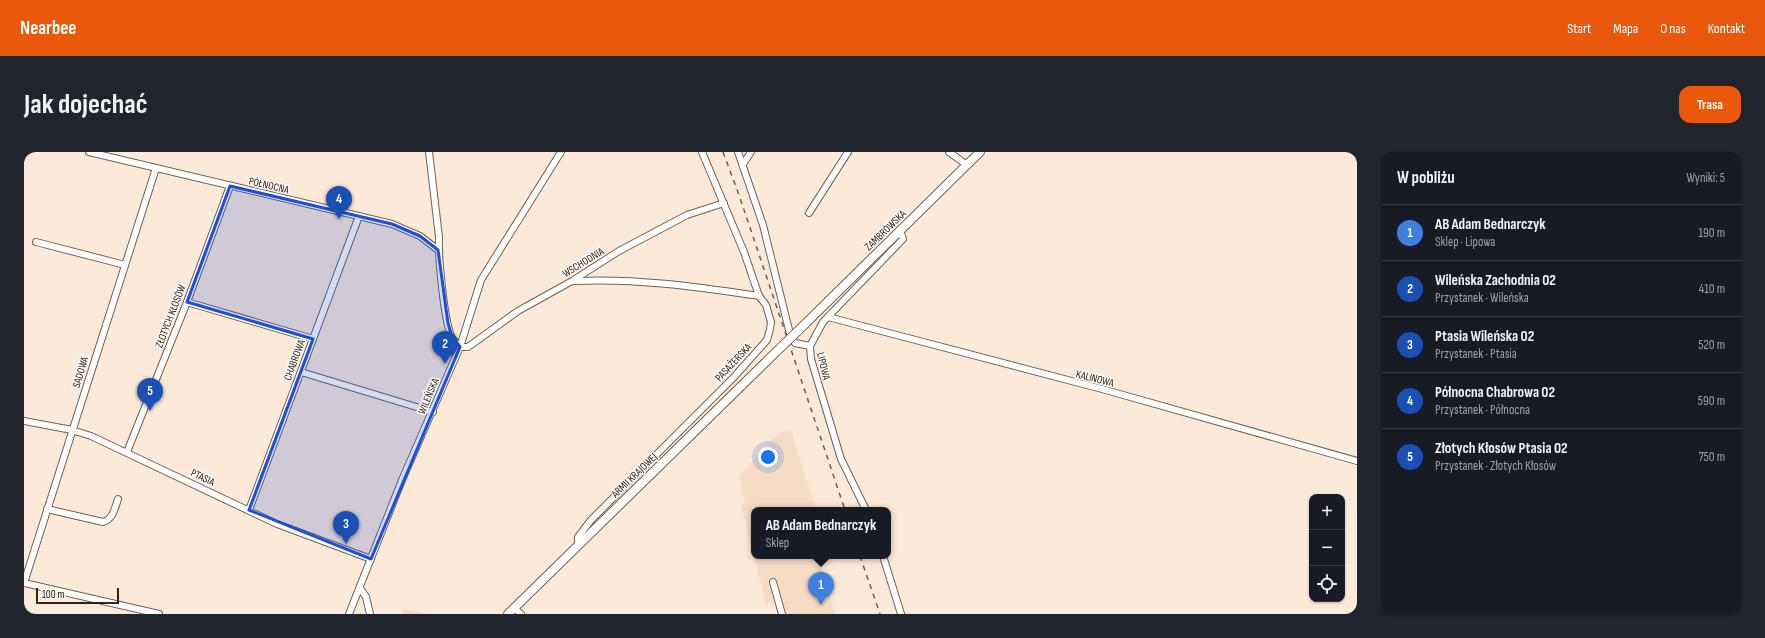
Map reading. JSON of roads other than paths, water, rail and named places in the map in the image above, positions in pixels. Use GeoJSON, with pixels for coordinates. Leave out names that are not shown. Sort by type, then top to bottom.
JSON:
{"type":"FeatureCollection","features":[{"type":"Feature","properties":{"kind":"main road","name":"ZAMBROWSKA"},"geometry":{"type":"LineString","coordinates":[[776,352],[980,152]]}},
{"type":"Feature","properties":{"kind":"main road","name":"ARMII KRAJOWEJ"},"geometry":{"type":"LineString","coordinates":[[511,611],[776,352]]}},
{"type":"Feature","properties":{"kind":"street","name":"PÓŁNOCNA"},"geometry":{"type":"LineString","coordinates":[[89,152],[392,224],[420,236],[438,250]]}},
{"type":"Feature","properties":{"kind":"street"},"geometry":{"type":"LineString","coordinates":[[429,152],[439,237],[438,250],[448,323],[452,337],[460,347]]}},
{"type":"Feature","properties":{"kind":"street","name":"WILEŃSKA"},"geometry":{"type":"LineString","coordinates":[[349,614],[402,480],[433,412],[460,347],[481,280],[561,152]]}},
{"type":"Feature","properties":{"kind":"street","name":"PASAŻERSKA"},"geometry":{"type":"LineString","coordinates":[[578,545],[578,536],[591,520],[734,377],[767,340],[771,322],[766,305],[760,296],[744,252],[702,152]]}},
{"type":"Feature","properties":{"kind":"street"},"geometry":{"type":"LineString","coordinates":[[738,152],[763,225],[790,334],[795,343],[810,346]]}},
{"type":"Feature","properties":{"kind":"street"},"geometry":{"type":"LineString","coordinates":[[743,164],[751,152]]}},
{"type":"Feature","properties":{"kind":"street"},"geometry":{"type":"LineString","coordinates":[[809,213],[848,152]]}},
{"type":"Feature","properties":{"kind":"street"},"geometry":{"type":"LineString","coordinates":[[949,152],[967,165]]}},
{"type":"Feature","properties":{"kind":"street","name":"SADOWA"},"geometry":{"type":"LineString","coordinates":[[24,583],[156,168]]}},
{"type":"Feature","properties":{"kind":"street","name":"ZŁOTYCH KŁOSÓW"},"geometry":{"type":"LineString","coordinates":[[127,452],[187,302],[230,186]]}},
{"type":"Feature","properties":{"kind":"street","name":"WSCHODNIA"},"geometry":{"type":"LineString","coordinates":[[460,347],[468,347],[518,311],[572,281],[619,251],[687,215],[724,203]]}},
{"type":"Feature","properties":{"kind":"street","name":"CHABROWA"},"geometry":{"type":"LineString","coordinates":[[249,510],[359,216]]}},
{"type":"Feature","properties":{"kind":"street","name":"LIPOWA"},"geometry":{"type":"LineString","coordinates":[[865,507],[841,459],[810,359],[810,346],[819,328],[828,317],[903,240],[900,230]]}},
{"type":"Feature","properties":{"kind":"street"},"geometry":{"type":"LineString","coordinates":[[36,242],[125,265]]}},
{"type":"Feature","properties":{"kind":"street"},"geometry":{"type":"LineString","coordinates":[[572,281],[624,280],[665,283],[760,296]]}},
{"type":"Feature","properties":{"kind":"street"},"geometry":{"type":"LineString","coordinates":[[187,302],[313,339]]}},
{"type":"Feature","properties":{"kind":"street","name":"KALINOWA"},"geometry":{"type":"LineString","coordinates":[[828,317],[1102,389],[1357,461]]}},
{"type":"Feature","properties":{"kind":"street"},"geometry":{"type":"LineString","coordinates":[[301,372],[433,412]]}},
{"type":"Feature","properties":{"kind":"street","name":"PTASIA"},"geometry":{"type":"LineString","coordinates":[[24,421],[72,430],[90,436],[127,452],[277,524],[371,559]]}},
{"type":"Feature","properties":{"kind":"street"},"geometry":{"type":"LineString","coordinates":[[47,509],[103,522],[109,521],[112,517],[118,499]]}},
{"type":"Feature","properties":{"kind":"street"},"geometry":{"type":"LineString","coordinates":[[883,559],[901,614]]}},
{"type":"Feature","properties":{"kind":"street"},"geometry":{"type":"LineString","coordinates":[[773,582],[782,614]]}},
{"type":"Feature","properties":{"kind":"street"},"geometry":{"type":"LineString","coordinates":[[24,583],[159,614]]}},
{"type":"Feature","properties":{"kind":"street"},"geometry":{"type":"LineString","coordinates":[[360,588],[366,597],[370,614]]}},
{"type":"Feature","properties":{"kind":"street"},"geometry":{"type":"LineString","coordinates":[[511,611],[521,614]]}},
{"type":"Feature","properties":{"kind":"railway"},"geometry":{"type":"LineString","coordinates":[[723,152],[739,195],[844,507]]}},
{"type":"Feature","properties":{"kind":"railway"},"geometry":{"type":"LineString","coordinates":[[861,559],[880,614]]}},
{"type":"Feature","properties":{"kind":"place","name":"Północna Chabrowa 02"},"geometry":{"type":"Point","coordinates":[339,219]}},
{"type":"Feature","properties":{"kind":"place","name":"Wileńska Zachodnia 02"},"geometry":{"type":"Point","coordinates":[445,364]}},
{"type":"Feature","properties":{"kind":"place","name":"Złotych Kłosów Ptasia 02"},"geometry":{"type":"Point","coordinates":[150,411]}},
{"type":"Feature","properties":{"kind":"place","name":"Ptasia Wileńska 02"},"geometry":{"type":"Point","coordinates":[346,544]}},
{"type":"Feature","properties":{"kind":"place","name":"AB Adam Bednarczyk"},"geometry":{"type":"Point","coordinates":[821,605]}}]}
